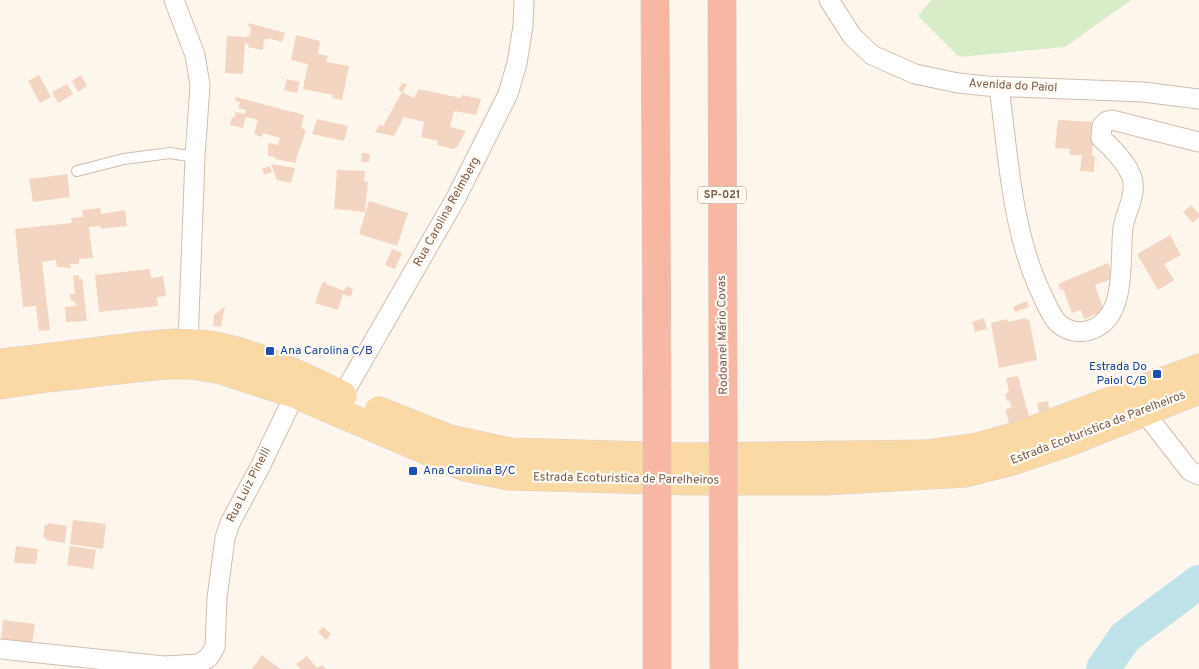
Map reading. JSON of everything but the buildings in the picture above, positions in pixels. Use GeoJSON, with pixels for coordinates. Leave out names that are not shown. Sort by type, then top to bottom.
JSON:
{"type":"FeatureCollection","features":[{"type":"Feature","properties":{"kind":"highway"},"geometry":{"type":"LineString","coordinates":[[655,0],[657,669]]}},
{"type":"Feature","properties":{"kind":"highway","name":"Rodoanel Mário Covas"},"geometry":{"type":"LineString","coordinates":[[722,0],[724,669]]}},
{"type":"Feature","properties":{"kind":"main road","name":"Estrada Ecoturistica de Parelheiros"},"geometry":{"type":"LineString","coordinates":[[0,363],[143,346],[188,343],[209,345],[237,352],[303,377],[338,403],[465,467],[508,476],[691,481],[824,481],[965,473],[1026,457],[1199,390]]}},
{"type":"Feature","properties":{"kind":"main road","name":"Estrada Ecoturistica de Parelheiros"},"geometry":{"type":"LineString","coordinates":[[0,385],[163,365],[192,365],[221,370],[295,394],[338,403],[450,439],[510,452],[685,457],[926,454],[977,447],[1017,436],[1199,368]]}},
{"type":"Feature","properties":{"kind":"street"},"geometry":{"type":"LineString","coordinates":[[174,0],[196,55],[200,85],[195,157],[188,343]]}},
{"type":"Feature","properties":{"kind":"street","name":"Rua Carolina Reimberg"},"geometry":{"type":"LineString","coordinates":[[338,403],[456,198],[508,94],[520,44],[524,0]]}},
{"type":"Feature","properties":{"kind":"street","name":"Avenida do Paiol"},"geometry":{"type":"LineString","coordinates":[[829,0],[852,36],[872,55],[915,74],[958,83],[999,87],[1143,92],[1199,99]]}},
{"type":"Feature","properties":{"kind":"street"},"geometry":{"type":"LineString","coordinates":[[999,87],[1016,213],[1027,259],[1045,302],[1057,322],[1069,330],[1081,332],[1094,329],[1107,320],[1115,305],[1120,286],[1123,226],[1131,200],[1133,182],[1121,158],[1101,138],[1102,126],[1107,121],[1112,120],[1199,142]]}},
{"type":"Feature","properties":{"kind":"street","name":"Rua Luiz Pinelli"},"geometry":{"type":"LineString","coordinates":[[202,666],[215,647],[224,538],[295,394]]}},
{"type":"Feature","properties":{"kind":"street"},"geometry":{"type":"LineString","coordinates":[[1144,412],[1190,471],[1199,475]]}},
{"type":"Feature","properties":{"kind":"street"},"geometry":{"type":"LineString","coordinates":[[0,649],[164,668],[202,666]]}},
{"type":"Feature","properties":{"kind":"lane"},"geometry":{"type":"LineString","coordinates":[[77,171],[124,159],[170,153],[195,157]]}},
{"type":"Feature","properties":{"kind":"green space"},"geometry":{"type":"Polygon","coordinates":[[[931,0],[1131,0],[1065,47],[959,57],[918,16],[931,0]]]}},
{"type":"Feature","properties":{"kind":"waterway"},"geometry":{"type":"LineString","coordinates":[[1103,669],[1125,637],[1199,582]]}},
{"type":"Feature","properties":{"kind":"place","name":"Ana Carolina C/B"},"geometry":{"type":"Point","coordinates":[270,351]}},
{"type":"Feature","properties":{"kind":"place","name":"Estrada Do Paiol C/B"},"geometry":{"type":"Point","coordinates":[1157,374]}},
{"type":"Feature","properties":{"kind":"place","name":"Ana Carolina B/C"},"geometry":{"type":"Point","coordinates":[413,471]}}]}
